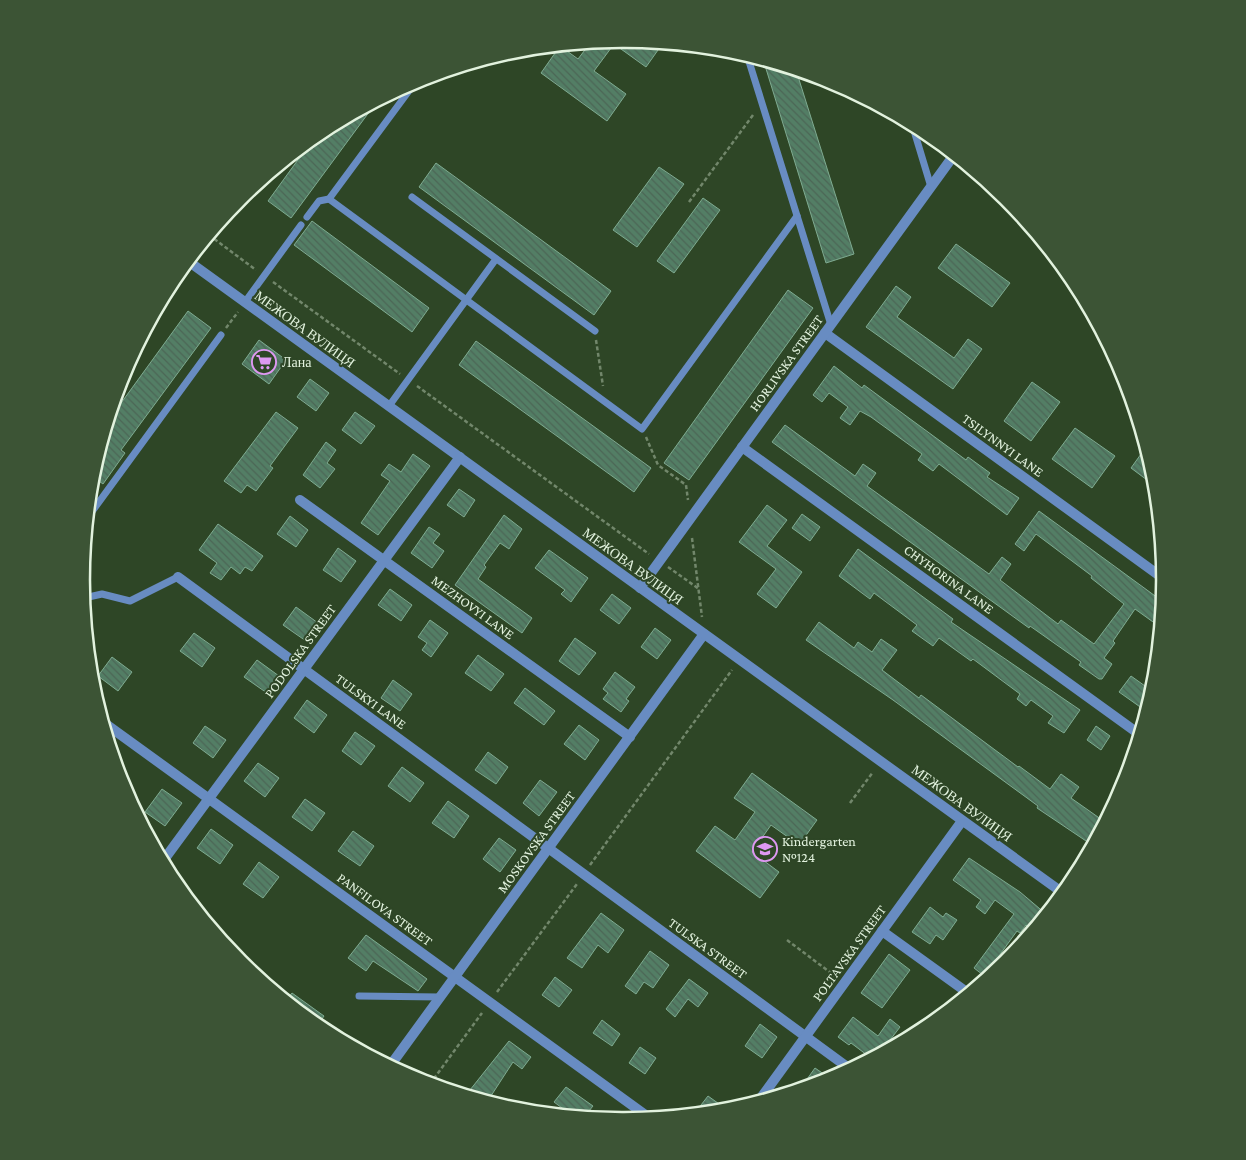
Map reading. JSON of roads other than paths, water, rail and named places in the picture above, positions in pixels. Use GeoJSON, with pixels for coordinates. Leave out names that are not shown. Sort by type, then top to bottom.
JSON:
{"type":"FeatureCollection","features":[{"type":"Feature","properties":{"kind":"street","name":"HORLIVSKA STREET"},"geometry":{"type":"LineString","coordinates":[[640,588],[950,160]]}},
{"type":"Feature","properties":{"kind":"street","name":"МЕЖОВА ВУЛИЦЯ"},"geometry":{"type":"LineString","coordinates":[[194,265],[1057,888]]}},
{"type":"Feature","properties":{"kind":"street","name":"TSILYNNYI LANE"},"geometry":{"type":"LineString","coordinates":[[828,329],[1156,573]]}},
{"type":"Feature","properties":{"kind":"street","name":"CHYHORINA LANE"},"geometry":{"type":"LineString","coordinates":[[742,447],[1133,730]]}},
{"type":"Feature","properties":{"kind":"street","name":"PODOLSKA STREET"},"geometry":{"type":"LineString","coordinates":[[167,855],[460,457]]}},
{"type":"Feature","properties":{"kind":"street","name":"MEZHOVYI LANE"},"geometry":{"type":"LineString","coordinates":[[300,500],[630,737]]}},
{"type":"Feature","properties":{"kind":"street","name":"TULSKYI LANE"},"geometry":{"type":"LineString","coordinates":[[178,577],[549,848]]}},
{"type":"Feature","properties":{"kind":"street","name":"MOSKOVSKA STREET"},"geometry":{"type":"LineString","coordinates":[[394,1061],[704,634]]}},
{"type":"Feature","properties":{"kind":"street","name":"PANFILOVA STREET"},"geometry":{"type":"LineString","coordinates":[[112,729],[642,1111]]}},
{"type":"Feature","properties":{"kind":"street","name":"POLTAVSKA STREET"},"geometry":{"type":"LineString","coordinates":[[765,1093],[962,821]]}},
{"type":"Feature","properties":{"kind":"street","name":"TULSKA STREET"},"geometry":{"type":"LineString","coordinates":[[549,848],[844,1065]]}},
{"type":"Feature","properties":{"kind":"street"},"geometry":{"type":"LineString","coordinates":[[882,931],[962,990]]}},
{"type":"Feature","properties":{"kind":"lane"},"geometry":{"type":"LineString","coordinates":[[750,63],[797,216],[828,329]]}},
{"type":"Feature","properties":{"kind":"lane"},"geometry":{"type":"LineString","coordinates":[[307,217],[319,201],[329,199],[407,93]]}},
{"type":"Feature","properties":{"kind":"lane"},"geometry":{"type":"LineString","coordinates":[[915,135],[931,187]]}},
{"type":"Feature","properties":{"kind":"lane"},"geometry":{"type":"LineString","coordinates":[[412,197],[595,331]]}},
{"type":"Feature","properties":{"kind":"lane"},"geometry":{"type":"LineString","coordinates":[[329,199],[642,429],[797,216]]}},
{"type":"Feature","properties":{"kind":"lane"},"geometry":{"type":"LineString","coordinates":[[245,302],[301,225]]}},
{"type":"Feature","properties":{"kind":"lane"},"geometry":{"type":"LineString","coordinates":[[389,406],[496,259]]}},
{"type":"Feature","properties":{"kind":"lane"},"geometry":{"type":"LineString","coordinates":[[96,507],[221,335]]}},
{"type":"Feature","properties":{"kind":"lane"},"geometry":{"type":"LineString","coordinates":[[91,596],[102,594],[130,601],[178,577]]}},
{"type":"Feature","properties":{"kind":"lane"},"geometry":{"type":"LineString","coordinates":[[359,996],[440,997]]}},
{"type":"Feature","properties":{"kind":"place","name":"Лана"},"geometry":{"type":"Point","coordinates":[264,362]}},
{"type":"Feature","properties":{"kind":"place","name":"Kindergarten №124"},"geometry":{"type":"Point","coordinates":[765,849]}}]}
